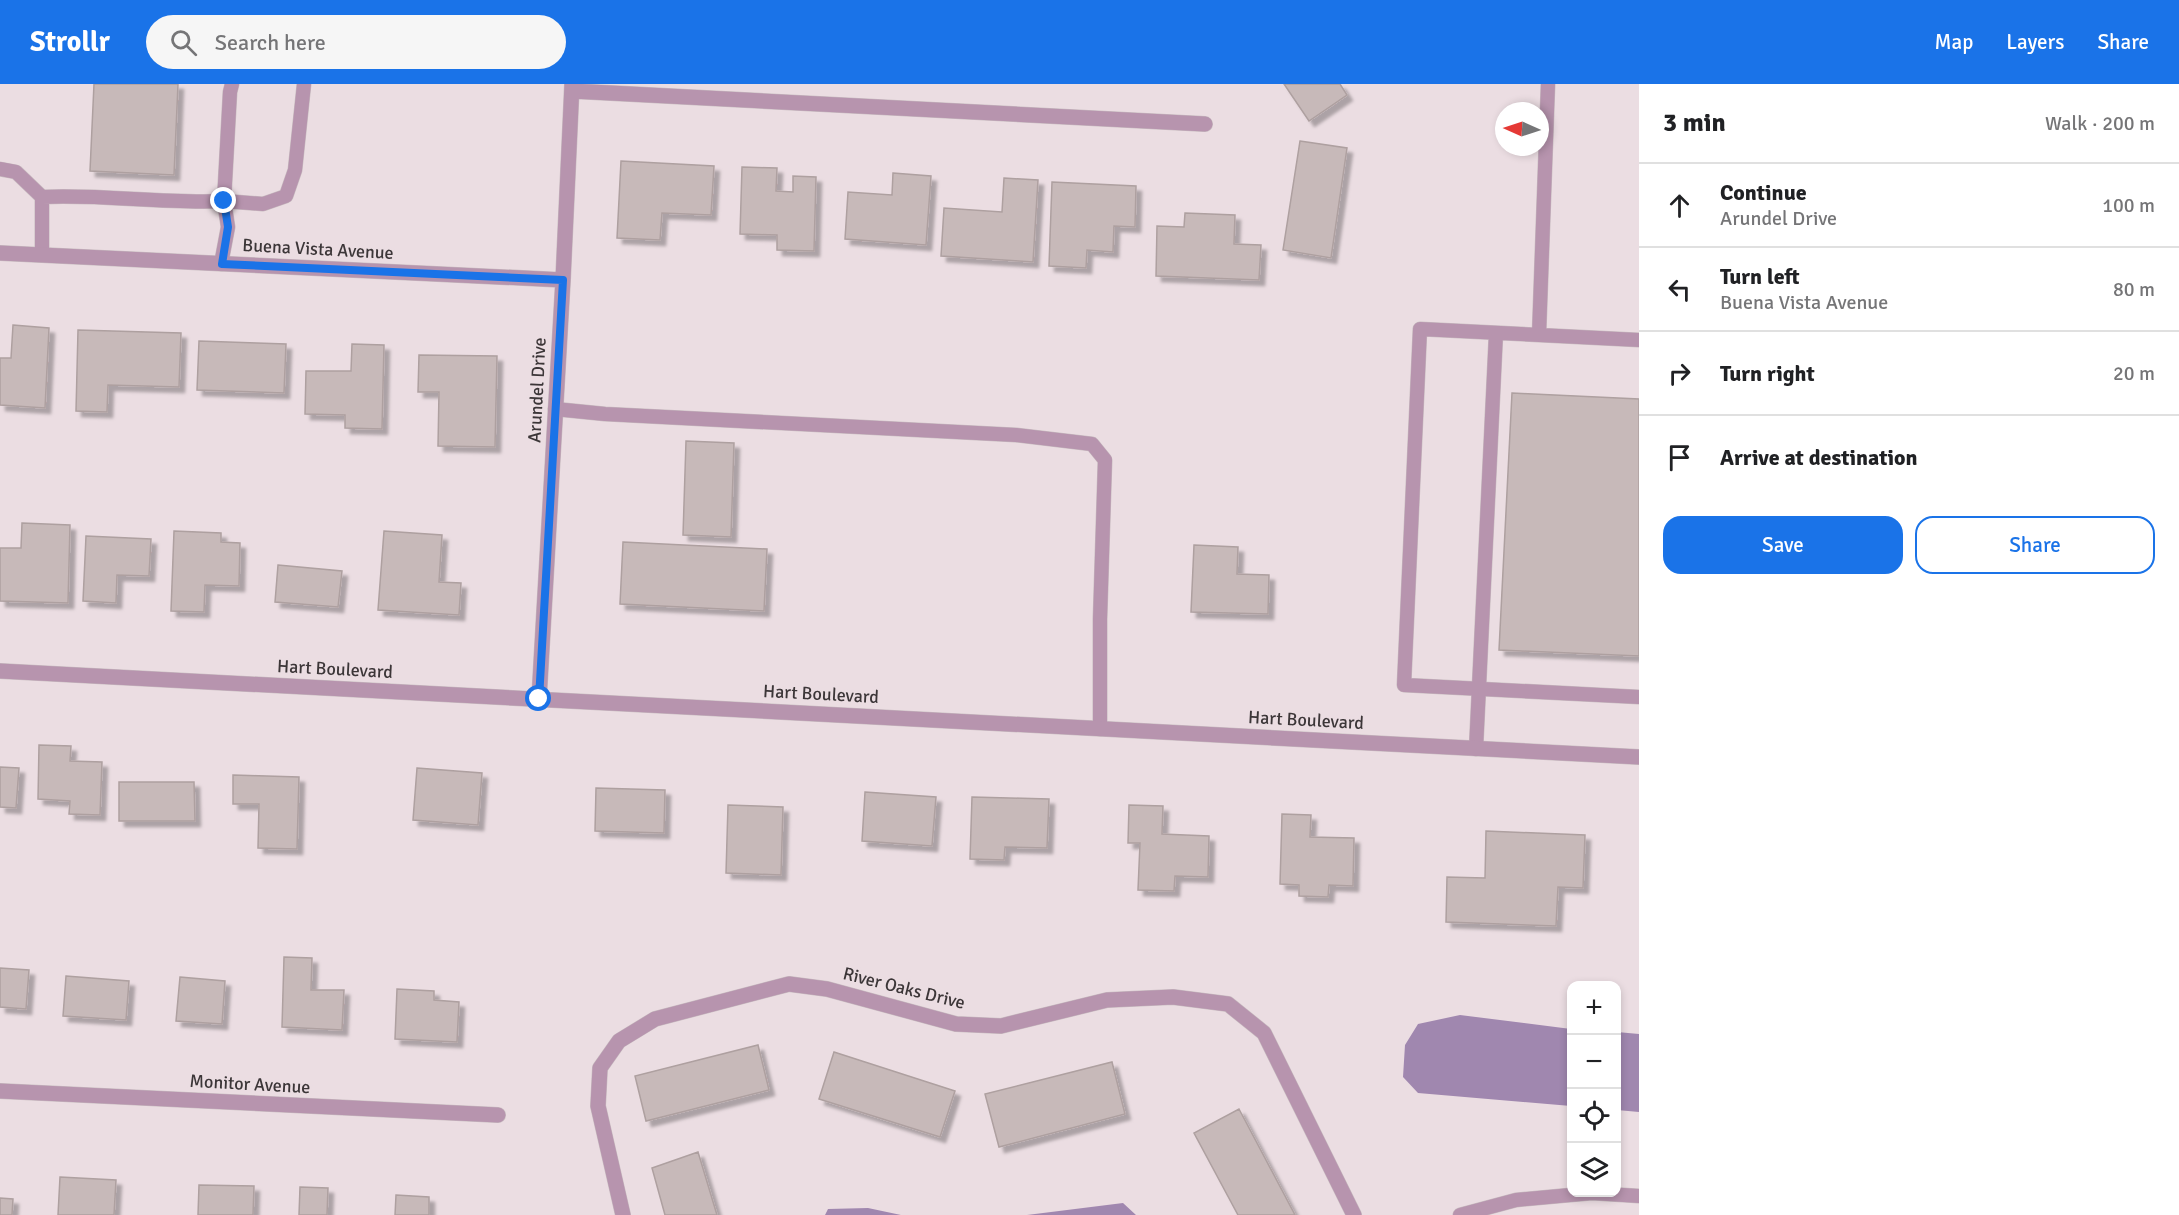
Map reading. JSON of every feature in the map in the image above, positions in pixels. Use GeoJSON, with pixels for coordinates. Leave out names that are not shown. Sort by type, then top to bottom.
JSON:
{"type":"FeatureCollection","features":[{"type":"Feature","properties":{"kind":"street"},"geometry":{"type":"LineString","coordinates":[[572,88],[1205,123]]}},
{"type":"Feature","properties":{"kind":"street","name":"Arundel Drive"},"geometry":{"type":"LineString","coordinates":[[539,699],[572,88]]}},
{"type":"Feature","properties":{"kind":"street","name":"Buena Vista Avenue"},"geometry":{"type":"LineString","coordinates":[[0,254],[563,280]]}},
{"type":"Feature","properties":{"kind":"street","name":"Hart Boulevard"},"geometry":{"type":"LineString","coordinates":[[0,671],[1639,757]]}},
{"type":"Feature","properties":{"kind":"street","name":"River Oaks Drive"},"geometry":{"type":"LineString","coordinates":[[623,1215],[598,1106],[600,1068],[619,1041],[655,1018],[789,984],[827,989],[956,1024],[1001,1026],[1107,1000],[1173,997],[1228,1004],[1264,1033],[1354,1215]]}},
{"type":"Feature","properties":{"kind":"street","name":"Monitor Avenue"},"geometry":{"type":"LineString","coordinates":[[0,1091],[498,1115]]}},
{"type":"Feature","properties":{"kind":"lane"},"geometry":{"type":"LineString","coordinates":[[222,264],[228,227],[224,201],[232,84]]}},
{"type":"Feature","properties":{"kind":"lane"},"geometry":{"type":"LineString","coordinates":[[42,197],[69,195],[263,204],[286,195],[295,170],[304,84]]}},
{"type":"Feature","properties":{"kind":"lane"},"geometry":{"type":"LineString","coordinates":[[1539,335],[1548,84]]}},
{"type":"Feature","properties":{"kind":"lane"},"geometry":{"type":"LineString","coordinates":[[0,170],[16,172],[42,197],[42,255]]}},
{"type":"Feature","properties":{"kind":"lane"},"geometry":{"type":"LineString","coordinates":[[1639,340],[1420,329],[1404,685],[1639,697]]}},
{"type":"Feature","properties":{"kind":"lane"},"geometry":{"type":"LineString","coordinates":[[1476,749],[1496,333]]}},
{"type":"Feature","properties":{"kind":"lane"},"geometry":{"type":"LineString","coordinates":[[555,409],[605,414],[1016,435],[1092,444],[1105,460],[1100,618],[1100,729]]}},
{"type":"Feature","properties":{"kind":"lane"},"geometry":{"type":"LineString","coordinates":[[1460,1215],[1516,1200],[1593,1193],[1639,1196]]}},
{"type":"Feature","properties":{"kind":"shaded area"},"geometry":{"type":"Polygon","coordinates":[[[1460,1015],[1567,1028],[1567,1106],[1418,1093],[1403,1077],[1405,1045],[1418,1024],[1460,1015]]]}},
{"type":"Feature","properties":{"kind":"shaded area"},"geometry":{"type":"Polygon","coordinates":[[[1621,1032],[1639,1034],[1639,1112],[1621,1110],[1621,1032]]]}},
{"type":"Feature","properties":{"kind":"shaded area"},"geometry":{"type":"Polygon","coordinates":[[[1123,1203],[1136,1215],[1027,1215],[1123,1203]]]}},
{"type":"Feature","properties":{"kind":"shaded area"},"geometry":{"type":"Polygon","coordinates":[[[868,1208],[901,1215],[825,1215],[828,1209],[868,1208]]]}},
{"type":"Feature","properties":{"kind":"building"},"geometry":{"type":"Polygon","coordinates":[[[94,84],[178,84],[174,175],[90,171],[94,84]]]}},
{"type":"Feature","properties":{"kind":"building"},"geometry":{"type":"Polygon","coordinates":[[[1284,84],[1340,84],[1347,95],[1309,121],[1284,84]]]}},
{"type":"Feature","properties":{"kind":"building"},"geometry":{"type":"Polygon","coordinates":[[[1300,141],[1347,148],[1331,258],[1283,250],[1300,141]]]}},
{"type":"Feature","properties":{"kind":"building"},"geometry":{"type":"Polygon","coordinates":[[[621,161],[714,166],[711,215],[662,213],[660,240],[617,238],[621,161]]]}},
{"type":"Feature","properties":{"kind":"building"},"geometry":{"type":"Polygon","coordinates":[[[742,167],[777,168],[776,191],[793,192],[793,176],[816,177],[814,251],[777,250],[777,235],[740,234],[742,167]]]}},
{"type":"Feature","properties":{"kind":"building"},"geometry":{"type":"Polygon","coordinates":[[[893,173],[931,176],[926,245],[845,239],[848,192],[892,195],[893,173]]]}},
{"type":"Feature","properties":{"kind":"building"},"geometry":{"type":"Polygon","coordinates":[[[1004,178],[1038,180],[1033,262],[941,256],[944,208],[1002,212],[1004,178]]]}},
{"type":"Feature","properties":{"kind":"building"},"geometry":{"type":"Polygon","coordinates":[[[1052,182],[1136,186],[1135,227],[1114,226],[1113,252],[1087,250],[1086,268],[1049,266],[1052,182]]]}},
{"type":"Feature","properties":{"kind":"building"},"geometry":{"type":"Polygon","coordinates":[[[1185,213],[1235,215],[1234,244],[1261,245],[1259,280],[1156,276],[1157,226],[1184,227],[1185,213]]]}},
{"type":"Feature","properties":{"kind":"building"},"geometry":{"type":"Polygon","coordinates":[[[13,325],[49,328],[45,408],[0,405],[0,358],[11,358],[13,325]]]}},
{"type":"Feature","properties":{"kind":"building"},"geometry":{"type":"Polygon","coordinates":[[[78,330],[181,333],[179,387],[108,385],[107,412],[76,411],[78,330]]]}},
{"type":"Feature","properties":{"kind":"building"},"geometry":{"type":"Polygon","coordinates":[[[199,341],[286,344],[284,393],[197,390],[199,341]]]}},
{"type":"Feature","properties":{"kind":"building"},"geometry":{"type":"Polygon","coordinates":[[[352,344],[384,345],[382,429],[345,428],[345,415],[305,414],[306,371],[351,371],[352,344]]]}},
{"type":"Feature","properties":{"kind":"building"},"geometry":{"type":"Polygon","coordinates":[[[419,355],[497,356],[495,447],[438,446],[439,392],[418,392],[419,355]]]}},
{"type":"Feature","properties":{"kind":"building"},"geometry":{"type":"Polygon","coordinates":[[[1512,393],[1639,399],[1639,656],[1499,650],[1512,393]]]}},
{"type":"Feature","properties":{"kind":"building"},"geometry":{"type":"Polygon","coordinates":[[[686,441],[734,443],[731,537],[683,535],[686,441]]]}},
{"type":"Feature","properties":{"kind":"building"},"geometry":{"type":"Polygon","coordinates":[[[22,523],[70,525],[68,603],[0,601],[0,548],[21,548],[22,523]]]}},
{"type":"Feature","properties":{"kind":"building"},"geometry":{"type":"Polygon","coordinates":[[[174,531],[221,533],[221,542],[240,543],[239,586],[205,585],[204,612],[171,611],[174,531]]]}},
{"type":"Feature","properties":{"kind":"building"},"geometry":{"type":"Polygon","coordinates":[[[384,531],[442,535],[439,582],[461,583],[459,615],[378,610],[384,531]]]}},
{"type":"Feature","properties":{"kind":"building"},"geometry":{"type":"Polygon","coordinates":[[[86,536],[151,539],[149,576],[117,575],[116,603],[83,601],[86,536]]]}},
{"type":"Feature","properties":{"kind":"building"},"geometry":{"type":"Polygon","coordinates":[[[623,542],[767,549],[764,611],[620,604],[623,542]]]}},
{"type":"Feature","properties":{"kind":"building"},"geometry":{"type":"Polygon","coordinates":[[[1194,545],[1238,547],[1237,574],[1269,575],[1268,614],[1191,612],[1194,545]]]}},
{"type":"Feature","properties":{"kind":"building"},"geometry":{"type":"Polygon","coordinates":[[[278,565],[342,571],[338,607],[275,602],[278,565]]]}},
{"type":"Feature","properties":{"kind":"building"},"geometry":{"type":"Polygon","coordinates":[[[39,745],[71,746],[70,761],[102,762],[100,815],[69,814],[70,801],[38,799],[39,745]]]}},
{"type":"Feature","properties":{"kind":"building"},"geometry":{"type":"Polygon","coordinates":[[[0,767],[19,768],[16,808],[0,807],[0,767]]]}},
{"type":"Feature","properties":{"kind":"building"},"geometry":{"type":"Polygon","coordinates":[[[417,768],[482,773],[478,825],[413,820],[417,768]]]}},
{"type":"Feature","properties":{"kind":"building"},"geometry":{"type":"Polygon","coordinates":[[[233,775],[299,777],[297,849],[258,848],[259,804],[233,804],[233,775]]]}},
{"type":"Feature","properties":{"kind":"building"},"geometry":{"type":"Polygon","coordinates":[[[119,782],[194,782],[195,821],[119,821],[119,782]]]}},
{"type":"Feature","properties":{"kind":"building"},"geometry":{"type":"Polygon","coordinates":[[[596,788],[665,790],[664,833],[595,831],[596,788]]]}},
{"type":"Feature","properties":{"kind":"building"},"geometry":{"type":"Polygon","coordinates":[[[865,792],[936,797],[932,846],[862,841],[865,792]]]}},
{"type":"Feature","properties":{"kind":"building"},"geometry":{"type":"Polygon","coordinates":[[[972,797],[1049,799],[1047,848],[1005,847],[1004,860],[970,859],[972,797]]]}},
{"type":"Feature","properties":{"kind":"building"},"geometry":{"type":"Polygon","coordinates":[[[728,805],[783,807],[781,875],[726,873],[728,805]]]}},
{"type":"Feature","properties":{"kind":"building"},"geometry":{"type":"Polygon","coordinates":[[[1129,805],[1163,806],[1162,834],[1209,836],[1208,877],[1175,876],[1174,891],[1138,890],[1140,843],[1128,843],[1129,805]]]}},
{"type":"Feature","properties":{"kind":"building"},"geometry":{"type":"Polygon","coordinates":[[[1282,814],[1311,815],[1310,837],[1354,838],[1353,886],[1329,885],[1328,897],[1299,896],[1299,885],[1280,884],[1282,814]]]}},
{"type":"Feature","properties":{"kind":"building"},"geometry":{"type":"Polygon","coordinates":[[[1486,831],[1585,835],[1583,888],[1558,887],[1556,926],[1446,922],[1447,877],[1485,878],[1486,831]]]}},
{"type":"Feature","properties":{"kind":"building"},"geometry":{"type":"Polygon","coordinates":[[[284,957],[312,958],[311,990],[344,990],[342,1030],[282,1027],[284,957]]]}},
{"type":"Feature","properties":{"kind":"building"},"geometry":{"type":"Polygon","coordinates":[[[0,968],[29,970],[26,1009],[0,1007],[0,968]]]}},
{"type":"Feature","properties":{"kind":"building"},"geometry":{"type":"Polygon","coordinates":[[[66,976],[129,981],[126,1020],[63,1016],[66,976]]]}},
{"type":"Feature","properties":{"kind":"building"},"geometry":{"type":"Polygon","coordinates":[[[180,977],[225,981],[222,1024],[176,1021],[180,977]]]}},
{"type":"Feature","properties":{"kind":"building"},"geometry":{"type":"Polygon","coordinates":[[[397,989],[434,991],[434,1000],[459,1002],[457,1042],[395,1039],[397,989]]]}},
{"type":"Feature","properties":{"kind":"building"},"geometry":{"type":"Polygon","coordinates":[[[758,1045],[769,1090],[646,1121],[635,1076],[758,1045]]]}},
{"type":"Feature","properties":{"kind":"building"},"geometry":{"type":"Polygon","coordinates":[[[834,1052],[955,1091],[940,1137],[819,1099],[834,1052]]]}},
{"type":"Feature","properties":{"kind":"building"},"geometry":{"type":"Polygon","coordinates":[[[1112,1062],[1125,1114],[999,1147],[985,1094],[1112,1062]]]}},
{"type":"Feature","properties":{"kind":"building"},"geometry":{"type":"Polygon","coordinates":[[[1239,1109],[1295,1215],[1238,1215],[1194,1133],[1239,1109]]]}},
{"type":"Feature","properties":{"kind":"building"},"geometry":{"type":"Polygon","coordinates":[[[698,1152],[717,1215],[665,1215],[652,1168],[698,1152]]]}},
{"type":"Feature","properties":{"kind":"building"},"geometry":{"type":"Polygon","coordinates":[[[60,1177],[116,1180],[114,1215],[58,1215],[60,1177]]]}},
{"type":"Feature","properties":{"kind":"building"},"geometry":{"type":"Polygon","coordinates":[[[199,1185],[254,1186],[253,1215],[198,1215],[199,1185]]]}},
{"type":"Feature","properties":{"kind":"building"},"geometry":{"type":"Polygon","coordinates":[[[300,1187],[328,1188],[327,1215],[299,1215],[300,1187]]]}},
{"type":"Feature","properties":{"kind":"building"},"geometry":{"type":"Polygon","coordinates":[[[396,1195],[429,1197],[429,1215],[395,1215],[396,1195]]]}},
{"type":"Feature","properties":{"kind":"building"},"geometry":{"type":"Polygon","coordinates":[[[0,1198],[13,1199],[12,1215],[0,1215],[0,1198]]]}},
{"type":"Feature","properties":{"kind":"route"},"geometry":{"type":"LineString","coordinates":[[224,201],[228,227],[222,264],[563,280],[539,699]]}}]}
